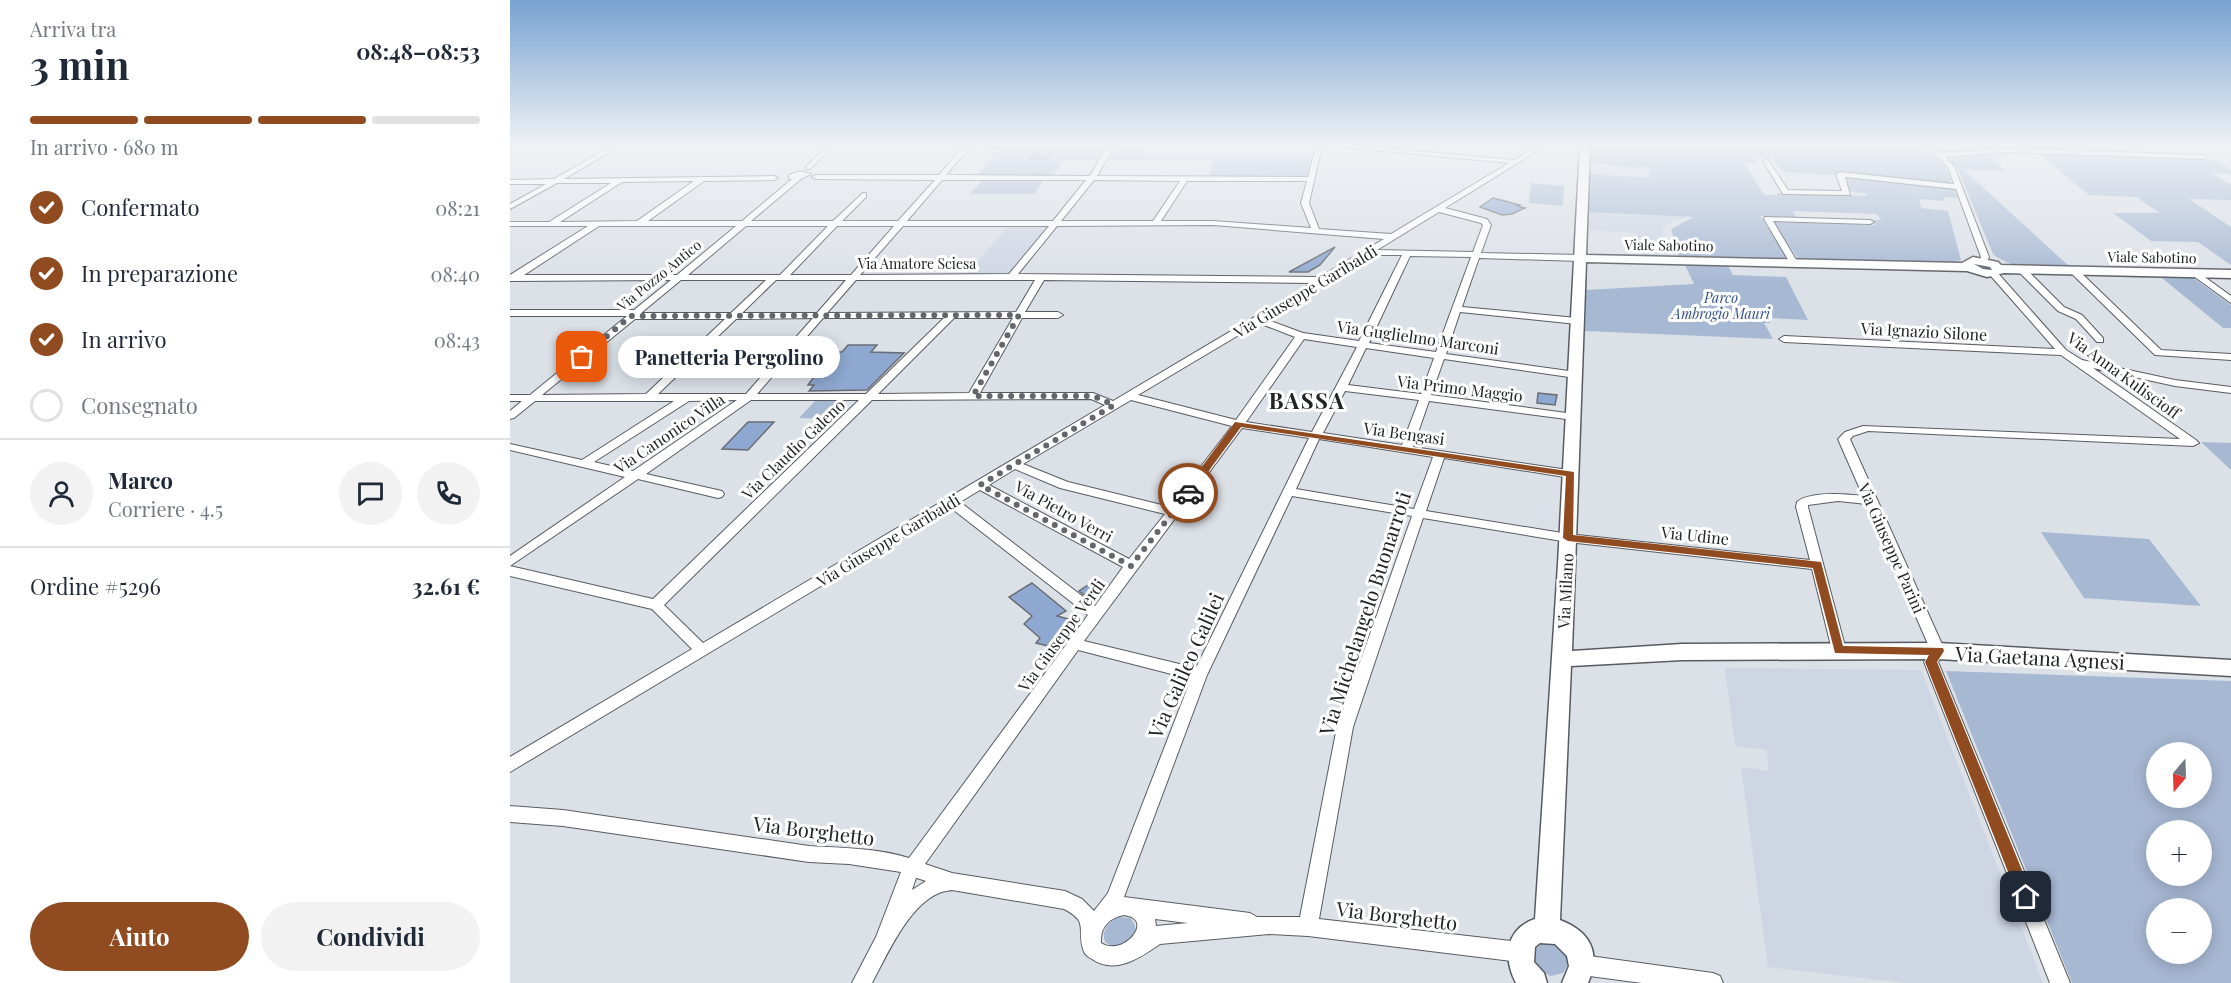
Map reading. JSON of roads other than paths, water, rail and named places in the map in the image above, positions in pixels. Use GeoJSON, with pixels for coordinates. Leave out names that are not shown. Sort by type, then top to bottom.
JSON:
{"type":"FeatureCollection","features":[{"type":"Feature","properties":{"kind":"main road","name":"Via Milano"},"geometry":{"type":"LineString","coordinates":[[1547,928],[1574,417],[1583,192]]}},
{"type":"Feature","properties":{"kind":"main road","name":"Viale Sabotino"},"geometry":{"type":"LineString","coordinates":[[1580,258],[1968,267]]}},
{"type":"Feature","properties":{"kind":"main road"},"geometry":{"type":"LineString","coordinates":[[1983,261],[1996,271],[1981,272],[1968,267],[1967,262],[1983,261]]}},
{"type":"Feature","properties":{"kind":"main road","name":"Viale Sabotino"},"geometry":{"type":"LineString","coordinates":[[1996,271],[2021,269],[2231,274]]}},
{"type":"Feature","properties":{"kind":"main road","name":"Via Gaetana Agnesi"},"geometry":{"type":"LineString","coordinates":[[1562,659],[1671,652],[1938,651],[2231,668]]}},
{"type":"Feature","properties":{"kind":"main road"},"geometry":{"type":"LineString","coordinates":[[1534,983],[1524,970],[1520,952],[1529,934],[1547,928],[1558,930],[1568,936],[1581,954],[1579,974]]}},
{"type":"Feature","properties":{"kind":"street"},"geometry":{"type":"LineString","coordinates":[[510,207],[537,192]]}},
{"type":"Feature","properties":{"kind":"street"},"geometry":{"type":"LineString","coordinates":[[551,224],[602,192]]}},
{"type":"Feature","properties":{"kind":"street"},"geometry":{"type":"LineString","coordinates":[[638,224],[684,192]]}},
{"type":"Feature","properties":{"kind":"street","name":"Via Pozzo Antico"},"geometry":{"type":"LineString","coordinates":[[510,416],[781,192]]}},
{"type":"Feature","properties":{"kind":"street","name":"Via Canonico Villa"},"geometry":{"type":"LineString","coordinates":[[510,561],[749,398],[927,192]]}},
{"type":"Feature","properties":{"kind":"street"},"geometry":{"type":"LineString","coordinates":[[1011,277],[1081,192]]}},
{"type":"Feature","properties":{"kind":"street"},"geometry":{"type":"LineString","coordinates":[[1156,222],[1176,192]]}},
{"type":"Feature","properties":{"kind":"street"},"geometry":{"type":"LineString","coordinates":[[1308,192],[1306,208],[1315,223],[1315,230]]}},
{"type":"Feature","properties":{"kind":"street","name":"Via Giuseppe Garibaldi"},"geometry":{"type":"LineString","coordinates":[[510,765],[1258,319],[1466,192]]}},
{"type":"Feature","properties":{"kind":"street"},"geometry":{"type":"LineString","coordinates":[[1786,192],[1847,192]]}},
{"type":"Feature","properties":{"kind":"street"},"geometry":{"type":"LineString","coordinates":[[1962,192],[1985,257],[1983,261]]}},
{"type":"Feature","properties":{"kind":"street"},"geometry":{"type":"LineString","coordinates":[[648,398],[863,195]]}},
{"type":"Feature","properties":{"kind":"street"},"geometry":{"type":"LineString","coordinates":[[1406,450],[1442,355],[1486,223],[1438,209]]}},
{"type":"Feature","properties":{"kind":"street"},"geometry":{"type":"LineString","coordinates":[[1794,263],[1768,219],[1870,222]]}},
{"type":"Feature","properties":{"kind":"street"},"geometry":{"type":"LineString","coordinates":[[510,224],[1156,222],[1213,223],[1393,237]]}},
{"type":"Feature","properties":{"kind":"street"},"geometry":{"type":"LineString","coordinates":[[512,279],[597,224]]}},
{"type":"Feature","properties":{"kind":"street","name":"Viale Sabotino"},"geometry":{"type":"LineString","coordinates":[[1369,252],[1580,258]]}},
{"type":"Feature","properties":{"kind":"street","name":"Via Galileo Galilei"},"geometry":{"type":"LineString","coordinates":[[1104,913],[1114,898],[1200,675],[1315,437],[1407,254]]}},
{"type":"Feature","properties":{"kind":"street"},"geometry":{"type":"LineString","coordinates":[[2021,269],[2061,309],[2079,317],[2100,340]]}},
{"type":"Feature","properties":{"kind":"street"},"geometry":{"type":"LineString","coordinates":[[2073,270],[2154,350],[2162,354],[2231,357]]}},
{"type":"Feature","properties":{"kind":"street","name":"Via Anna Kuliscioff"},"geometry":{"type":"LineString","coordinates":[[1996,271],[2063,352],[2193,443]]}},
{"type":"Feature","properties":{"kind":"street"},"geometry":{"type":"LineString","coordinates":[[2195,273],[2231,300]]}},
{"type":"Feature","properties":{"kind":"street"},"geometry":{"type":"LineString","coordinates":[[973,396],[1041,277]]}},
{"type":"Feature","properties":{"kind":"street","name":"Via Amatore Sciesa"},"geometry":{"type":"LineString","coordinates":[[512,279],[1041,277],[1323,280]]}},
{"type":"Feature","properties":{"kind":"street"},"geometry":{"type":"LineString","coordinates":[[1456,309],[1577,321]]}},
{"type":"Feature","properties":{"kind":"street"},"geometry":{"type":"LineString","coordinates":[[510,313],[733,316],[1058,315]]}},
{"type":"Feature","properties":{"kind":"street","name":"Via Claudio Galeno"},"geometry":{"type":"LineString","coordinates":[[656,605],[871,397],[952,315]]}},
{"type":"Feature","properties":{"kind":"street","name":"Via Guglielmo Marconi"},"geometry":{"type":"LineString","coordinates":[[1258,319],[1301,336],[1576,375]]}},
{"type":"Feature","properties":{"kind":"street","name":"Via Giuseppe Verdi"},"geometry":{"type":"LineString","coordinates":[[883,944],[913,868],[1131,566],[1239,424],[1301,336]]}},
{"type":"Feature","properties":{"kind":"street","name":"Via Ignazio Silone"},"geometry":{"type":"LineString","coordinates":[[1784,339],[2063,352]]}},
{"type":"Feature","properties":{"kind":"street"},"geometry":{"type":"LineString","coordinates":[[2076,362],[2175,383],[2231,390]]}},
{"type":"Feature","properties":{"kind":"street","name":"Via Primo Maggio"},"geometry":{"type":"LineString","coordinates":[[1342,387],[1574,417]]}},
{"type":"Feature","properties":{"kind":"street"},"geometry":{"type":"LineString","coordinates":[[510,398],[1093,396],[1114,405]]}},
{"type":"Feature","properties":{"kind":"street","name":"Via Bengasi"},"geometry":{"type":"LineString","coordinates":[[1129,396],[1239,424],[1571,474]]}},
{"type":"Feature","properties":{"kind":"street"},"geometry":{"type":"LineString","coordinates":[[585,463],[687,397]]}},
{"type":"Feature","properties":{"kind":"street","name":"Via Giuseppe Parini"},"geometry":{"type":"LineString","coordinates":[[2060,983],[1931,662],[1938,651],[1869,500],[1844,439],[1849,434],[1867,428],[2193,443]]}},
{"type":"Feature","properties":{"kind":"street"},"geometry":{"type":"LineString","coordinates":[[510,447],[718,494]]}},
{"type":"Feature","properties":{"kind":"street","name":"Via Michelangelo Buonarroti"},"geometry":{"type":"LineString","coordinates":[[1308,927],[1345,728],[1439,455]]}},
{"type":"Feature","properties":{"kind":"street"},"geometry":{"type":"LineString","coordinates":[[1014,465],[1064,485],[1173,512]]}},
{"type":"Feature","properties":{"kind":"street","name":"Via Pietro Verri"},"geometry":{"type":"LineString","coordinates":[[980,485],[1131,566]]}},
{"type":"Feature","properties":{"kind":"street","name":"Via Udine"},"geometry":{"type":"LineString","coordinates":[[1289,492],[1568,538],[1818,565]]}},
{"type":"Feature","properties":{"kind":"street"},"geometry":{"type":"LineString","coordinates":[[1839,650],[1802,507],[1803,502],[1838,497],[1869,500]]}},
{"type":"Feature","properties":{"kind":"street"},"geometry":{"type":"LineString","coordinates":[[952,502],[1097,613]]}},
{"type":"Feature","properties":{"kind":"street"},"geometry":{"type":"LineString","coordinates":[[510,571],[656,605],[702,650]]}},
{"type":"Feature","properties":{"kind":"street"},"geometry":{"type":"LineString","coordinates":[[1075,644],[1200,675]]}},
{"type":"Feature","properties":{"kind":"street","name":"Via Borghetto"},"geometry":{"type":"LineString","coordinates":[[510,814],[563,818],[826,855],[870,858],[913,868],[952,881],[1065,900],[1079,907],[1089,917],[1092,948],[1103,959],[1119,960],[1127,957],[1157,935],[1269,925]]}},
{"type":"Feature","properties":{"kind":"street"},"geometry":{"type":"LineString","coordinates":[[862,983],[883,944],[908,906],[934,885],[952,881]]}},
{"type":"Feature","properties":{"kind":"street"},"geometry":{"type":"LineString","coordinates":[[1131,906],[1142,913],[1147,925],[1147,933],[1140,947]]}},
{"type":"Feature","properties":{"kind":"street","name":"Via Borghetto"},"geometry":{"type":"LineString","coordinates":[[1104,913],[1117,907],[1131,906],[1269,925],[1308,927],[1520,952]]}},
{"type":"Feature","properties":{"kind":"street"},"geometry":{"type":"LineString","coordinates":[[1091,932],[1094,924],[1104,913]]}},
{"type":"Feature","properties":{"kind":"street"},"geometry":{"type":"LineString","coordinates":[[1579,974],[1713,983]]}},
{"type":"Feature","properties":{"kind":"place","name":"Panetteria Pergolino"},"geometry":{"type":"Point","coordinates":[582,357]}},
{"type":"Feature","properties":{"kind":"district","name":"BASSA"},"geometry":{"type":"Point","coordinates":[1307,400]}},
{"type":"Feature","properties":{"kind":"park label","name":"Parco Ambrogio Mauri"},"geometry":{"type":"Point","coordinates":[1721,306]}}]}
